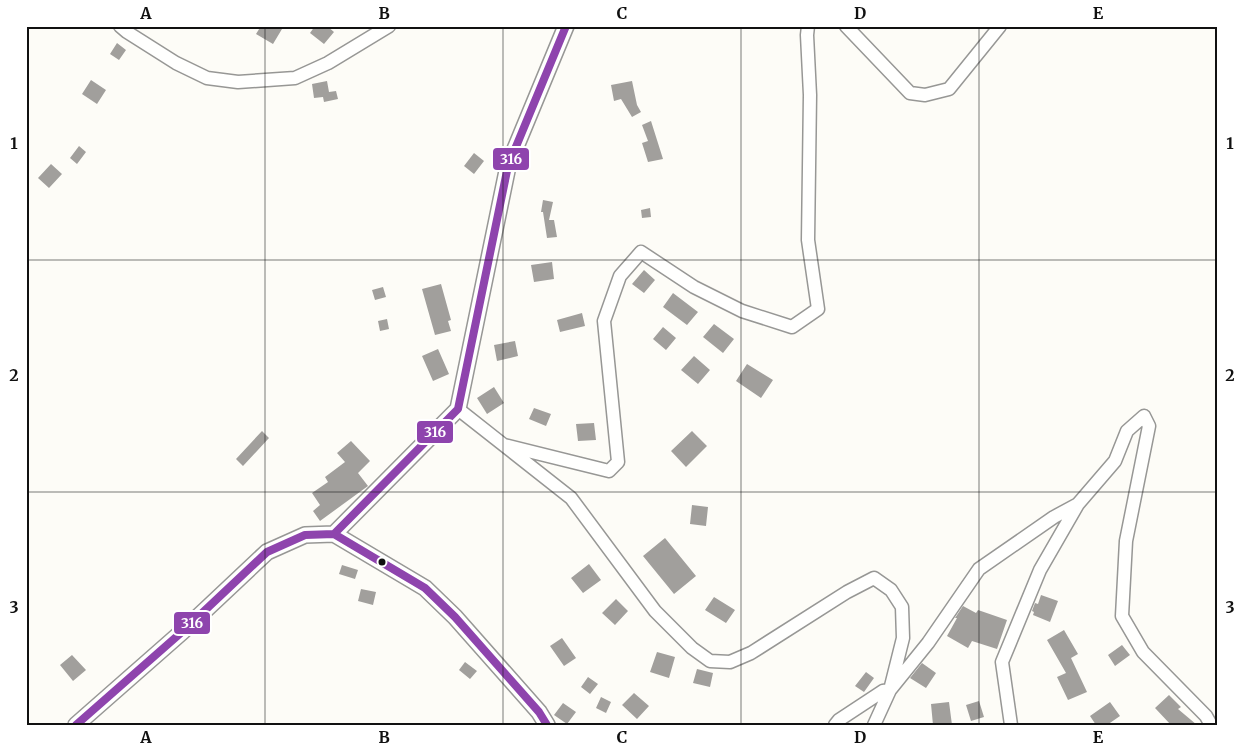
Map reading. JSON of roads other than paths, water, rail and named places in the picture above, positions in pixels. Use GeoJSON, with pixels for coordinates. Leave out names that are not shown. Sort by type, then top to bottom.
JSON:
{"type":"FeatureCollection","features":[{"type":"Feature","properties":{"kind":"street"},"geometry":{"type":"LineString","coordinates":[[120,26],[176,63],[207,78],[238,82],[295,78],[328,63],[389,26]]}},
{"type":"Feature","properties":{"kind":"street"},"geometry":{"type":"LineString","coordinates":[[334,534],[458,409],[508,166],[566,26]]}},
{"type":"Feature","properties":{"kind":"street"},"geometry":{"type":"LineString","coordinates":[[504,445],[609,470],[618,462],[604,321],[620,276],[641,252],[694,287],[742,311],[792,327],[818,309],[808,240],[810,95],[808,26]]}},
{"type":"Feature","properties":{"kind":"street"},"geometry":{"type":"LineString","coordinates":[[846,26],[910,93],[925,95],[949,88],[1000,26]]}},
{"type":"Feature","properties":{"kind":"street"},"geometry":{"type":"LineString","coordinates":[[458,409],[571,498],[655,611],[692,648],[710,661],[730,662],[750,653],[847,592],[874,578],[891,590],[902,607],[903,638],[890,690],[874,725]]}},
{"type":"Feature","properties":{"kind":"street"},"geometry":{"type":"LineString","coordinates":[[1011,725],[1002,662],[1040,570],[1078,504],[1115,461],[1127,431],[1144,416],[1149,426],[1126,541],[1122,616],[1142,652],[1206,716],[1211,725]]}},
{"type":"Feature","properties":{"kind":"street"},"geometry":{"type":"LineString","coordinates":[[835,725],[838,720],[883,691],[890,690],[928,643],[979,569],[1054,517],[1078,504]]}},
{"type":"Feature","properties":{"kind":"street"},"geometry":{"type":"LineString","coordinates":[[76,725],[183,631],[267,552],[304,535],[334,534],[425,588],[455,617],[538,712],[547,725]]}}]}
